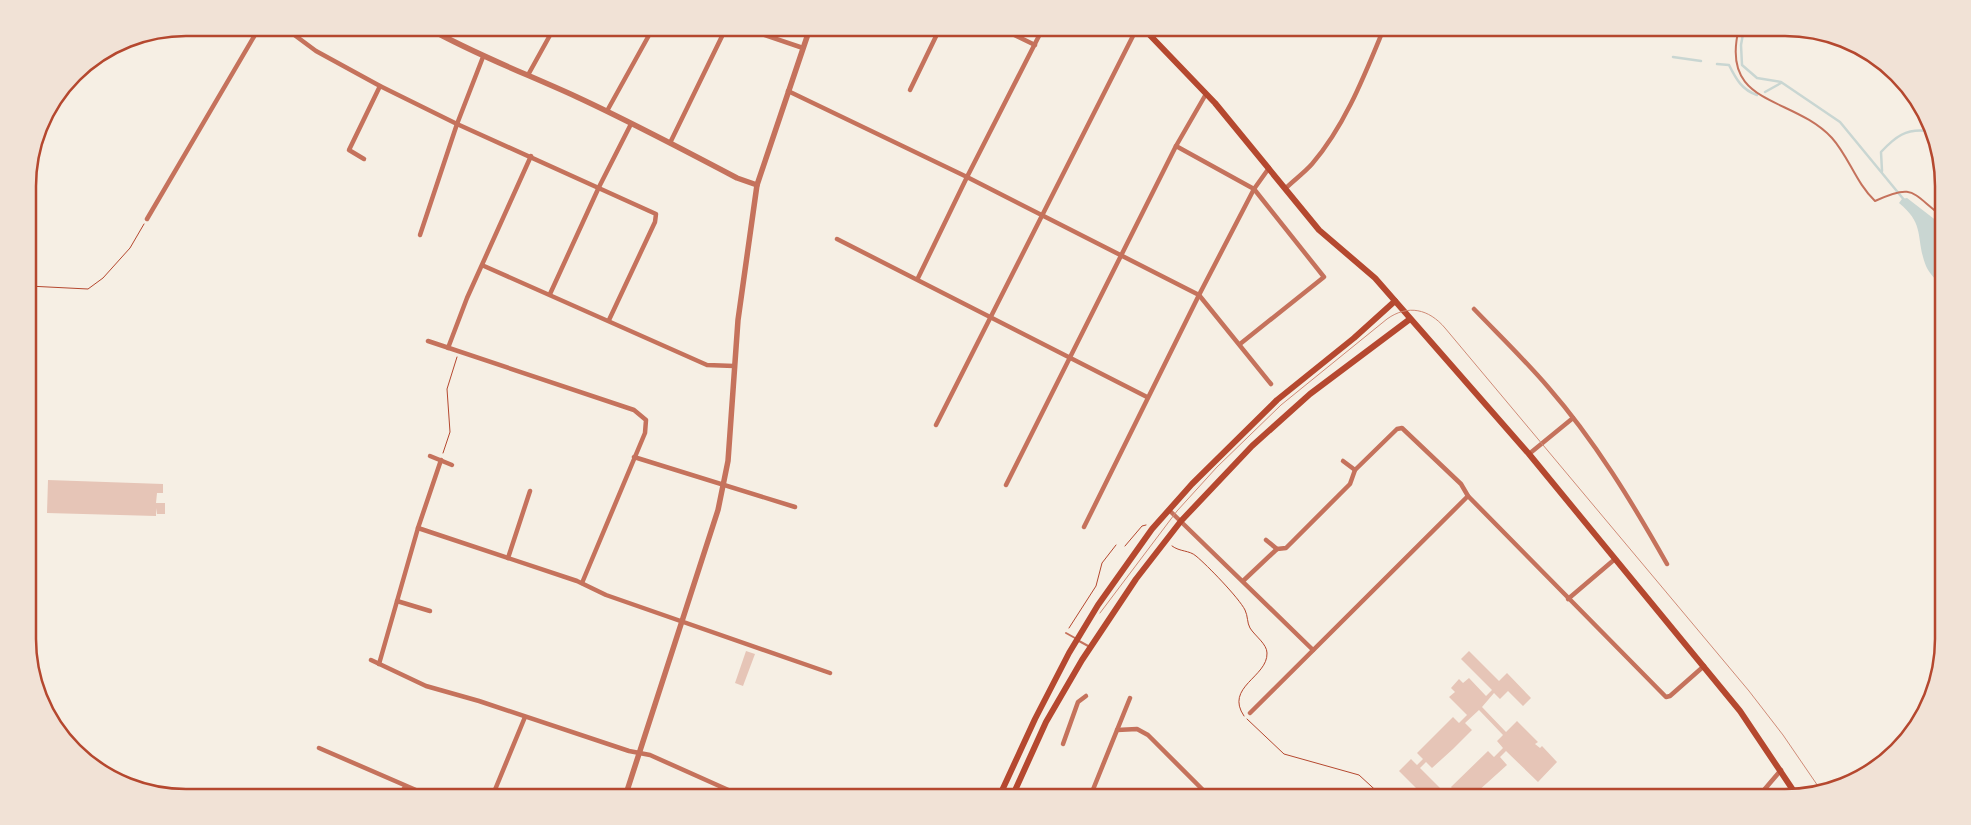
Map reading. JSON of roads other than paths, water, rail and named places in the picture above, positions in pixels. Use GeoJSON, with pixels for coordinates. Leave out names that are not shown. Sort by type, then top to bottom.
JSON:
{"type":"FeatureCollection","features":[{"type":"Feature","properties":{"kind":"main road"},"geometry":{"type":"LineString","coordinates":[[1152,36],[1206,94],[1322,233],[1368,271],[1529,454],[1704,666],[1740,712],[1792,788]]}},
{"type":"Feature","properties":{"kind":"main road"},"geometry":{"type":"LineString","coordinates":[[1003,788],[1035,719],[1077,640],[1098,605],[1152,529],[1192,484],[1277,400],[1354,338],[1394,301]]}},
{"type":"Feature","properties":{"kind":"main road"},"geometry":{"type":"LineString","coordinates":[[1016,788],[1046,722],[1090,647],[1136,579],[1181,521],[1247,451],[1310,394],[1410,319]]}},
{"type":"Feature","properties":{"kind":"street"},"geometry":{"type":"LineString","coordinates":[[1017,36],[1035,45]]}},
{"type":"Feature","properties":{"kind":"street"},"geometry":{"type":"LineString","coordinates":[[918,278],[1039,36]]}},
{"type":"Feature","properties":{"kind":"street"},"geometry":{"type":"LineString","coordinates":[[936,425],[1133,36]]}},
{"type":"Feature","properties":{"kind":"street"},"geometry":{"type":"LineString","coordinates":[[1286,188],[1311,165],[1326,144],[1353,98],[1380,36]]}},
{"type":"Feature","properties":{"kind":"street"},"geometry":{"type":"LineString","coordinates":[[147,219],[254,37]]}},
{"type":"Feature","properties":{"kind":"street"},"geometry":{"type":"LineString","coordinates":[[298,37],[316,51],[380,86],[457,124],[599,186],[656,214],[655,222],[609,320]]}},
{"type":"Feature","properties":{"kind":"street"},"geometry":{"type":"LineString","coordinates":[[528,75],[549,37]]}},
{"type":"Feature","properties":{"kind":"street"},"geometry":{"type":"LineString","coordinates":[[607,111],[647,37]]}},
{"type":"Feature","properties":{"kind":"street"},"geometry":{"type":"LineString","coordinates":[[670,143],[722,37]]}},
{"type":"Feature","properties":{"kind":"street"},"geometry":{"type":"LineString","coordinates":[[769,37],[803,48]]}},
{"type":"Feature","properties":{"kind":"street"},"geometry":{"type":"LineString","coordinates":[[628,789],[710,540],[724,484],[730,440],[738,320],[757,185],[807,37]]}},
{"type":"Feature","properties":{"kind":"street"},"geometry":{"type":"LineString","coordinates":[[910,90],[936,37]]}},
{"type":"Feature","properties":{"kind":"street"},"geometry":{"type":"LineString","coordinates":[[448,38],[483,57],[607,111],[737,178],[757,185]]}},
{"type":"Feature","properties":{"kind":"street"},"geometry":{"type":"LineString","coordinates":[[420,235],[457,124],[483,57]]}},
{"type":"Feature","properties":{"kind":"street"},"geometry":{"type":"LineString","coordinates":[[364,159],[349,150],[380,86]]}},
{"type":"Feature","properties":{"kind":"street"},"geometry":{"type":"LineString","coordinates":[[788,91],[967,177],[1199,295],[1271,384]]}},
{"type":"Feature","properties":{"kind":"street"},"geometry":{"type":"LineString","coordinates":[[1006,485],[1176,146],[1206,94]]}},
{"type":"Feature","properties":{"kind":"street"},"geometry":{"type":"LineString","coordinates":[[550,294],[599,186],[631,124]]}},
{"type":"Feature","properties":{"kind":"street"},"geometry":{"type":"LineString","coordinates":[[1176,146],[1254,189],[1324,277],[1240,344]]}},
{"type":"Feature","properties":{"kind":"street"},"geometry":{"type":"LineString","coordinates":[[448,348],[467,298],[484,266],[531,156]]}},
{"type":"Feature","properties":{"kind":"street"},"geometry":{"type":"LineString","coordinates":[[1084,527],[1199,295],[1254,189],[1269,168]]}},
{"type":"Feature","properties":{"kind":"street"},"geometry":{"type":"LineString","coordinates":[[837,239],[918,278],[1147,397]]}},
{"type":"Feature","properties":{"kind":"street"},"geometry":{"type":"LineString","coordinates":[[484,266],[707,365],[734,366]]}},
{"type":"Feature","properties":{"kind":"street"},"geometry":{"type":"LineString","coordinates":[[1474,309],[1538,375],[1573,418],[1619,481],[1667,564]]}},
{"type":"Feature","properties":{"kind":"street"},"geometry":{"type":"LineString","coordinates":[[428,341],[634,410],[643,417],[646,424],[634,457],[582,583]]}},
{"type":"Feature","properties":{"kind":"street"},"geometry":{"type":"LineString","coordinates":[[1529,454],[1573,418]]}},
{"type":"Feature","properties":{"kind":"street"},"geometry":{"type":"LineString","coordinates":[[1243,581],[1277,549],[1286,548],[1350,484],[1355,470],[1397,429],[1402,428],[1461,484],[1468,496],[1666,697],[1674,693],[1704,666]]}},
{"type":"Feature","properties":{"kind":"street"},"geometry":{"type":"LineString","coordinates":[[430,456],[452,465]]}},
{"type":"Feature","properties":{"kind":"street"},"geometry":{"type":"LineString","coordinates":[[634,457],[795,507]]}},
{"type":"Feature","properties":{"kind":"street"},"geometry":{"type":"LineString","coordinates":[[379,664],[418,528],[441,460]]}},
{"type":"Feature","properties":{"kind":"street"},"geometry":{"type":"LineString","coordinates":[[1343,461],[1355,470]]}},
{"type":"Feature","properties":{"kind":"street"},"geometry":{"type":"LineString","coordinates":[[508,558],[530,491]]}},
{"type":"Feature","properties":{"kind":"street"},"geometry":{"type":"LineString","coordinates":[[1250,713],[1468,496]]}},
{"type":"Feature","properties":{"kind":"street"},"geometry":{"type":"LineString","coordinates":[[1169,510],[1313,650]]}},
{"type":"Feature","properties":{"kind":"street"},"geometry":{"type":"LineString","coordinates":[[418,528],[582,583],[606,595],[830,672]]}},
{"type":"Feature","properties":{"kind":"street"},"geometry":{"type":"LineString","coordinates":[[1266,540],[1277,549]]}},
{"type":"Feature","properties":{"kind":"street"},"geometry":{"type":"LineString","coordinates":[[1568,599],[1615,559]]}},
{"type":"Feature","properties":{"kind":"street"},"geometry":{"type":"LineString","coordinates":[[397,601],[430,611]]}},
{"type":"Feature","properties":{"kind":"street"},"geometry":{"type":"LineString","coordinates":[[371,660],[426,686],[650,755],[725,789]]}},
{"type":"Feature","properties":{"kind":"street"},"geometry":{"type":"LineString","coordinates":[[1063,744],[1078,702],[1086,696]]}},
{"type":"Feature","properties":{"kind":"street"},"geometry":{"type":"LineString","coordinates":[[1093,788],[1130,698]]}},
{"type":"Feature","properties":{"kind":"street"},"geometry":{"type":"LineString","coordinates":[[496,789],[525,717]]}},
{"type":"Feature","properties":{"kind":"street"},"geometry":{"type":"LineString","coordinates":[[1117,730],[1138,730],[1148,735],[1201,788]]}},
{"type":"Feature","properties":{"kind":"street"},"geometry":{"type":"LineString","coordinates":[[319,748],[410,789]]}},
{"type":"Feature","properties":{"kind":"street"},"geometry":{"type":"LineString","coordinates":[[1766,788],[1781,770]]}},
{"type":"Feature","properties":{"kind":"lane"},"geometry":{"type":"LineString","coordinates":[[1738,36],[1735,46],[1741,78],[1762,98],[1789,108],[1820,126],[1834,140],[1864,190],[1876,201],[1898,191],[1914,194],[1935,210]]}},
{"type":"Feature","properties":{"kind":"lane"},"geometry":{"type":"LineString","coordinates":[[1066,633],[1090,647]]}},
{"type":"Feature","properties":{"kind":"waterway"},"geometry":{"type":"LineString","coordinates":[[1743,36],[1742,65],[1757,78],[1781,82],[1840,122],[1905,201]]}},
{"type":"Feature","properties":{"kind":"waterway"},"geometry":{"type":"LineString","coordinates":[[1673,57],[1701,61]]}},
{"type":"Feature","properties":{"kind":"waterway"},"geometry":{"type":"LineString","coordinates":[[1717,64],[1729,65],[1740,83],[1747,90],[1757,95]]}},
{"type":"Feature","properties":{"kind":"waterway"},"geometry":{"type":"LineString","coordinates":[[1765,92],[1781,83]]}},
{"type":"Feature","properties":{"kind":"waterway"},"geometry":{"type":"LineString","coordinates":[[1882,171],[1881,152],[1891,142],[1907,132],[1924,130]]}},
{"type":"Feature","properties":{"kind":"tram line"},"geometry":{"type":"LineString","coordinates":[[1100,613],[1177,511],[1217,467],[1281,405],[1387,319],[1403,311],[1418,311],[1432,316],[1445,328],[1749,691],[1783,735],[1817,785]]}}]}
